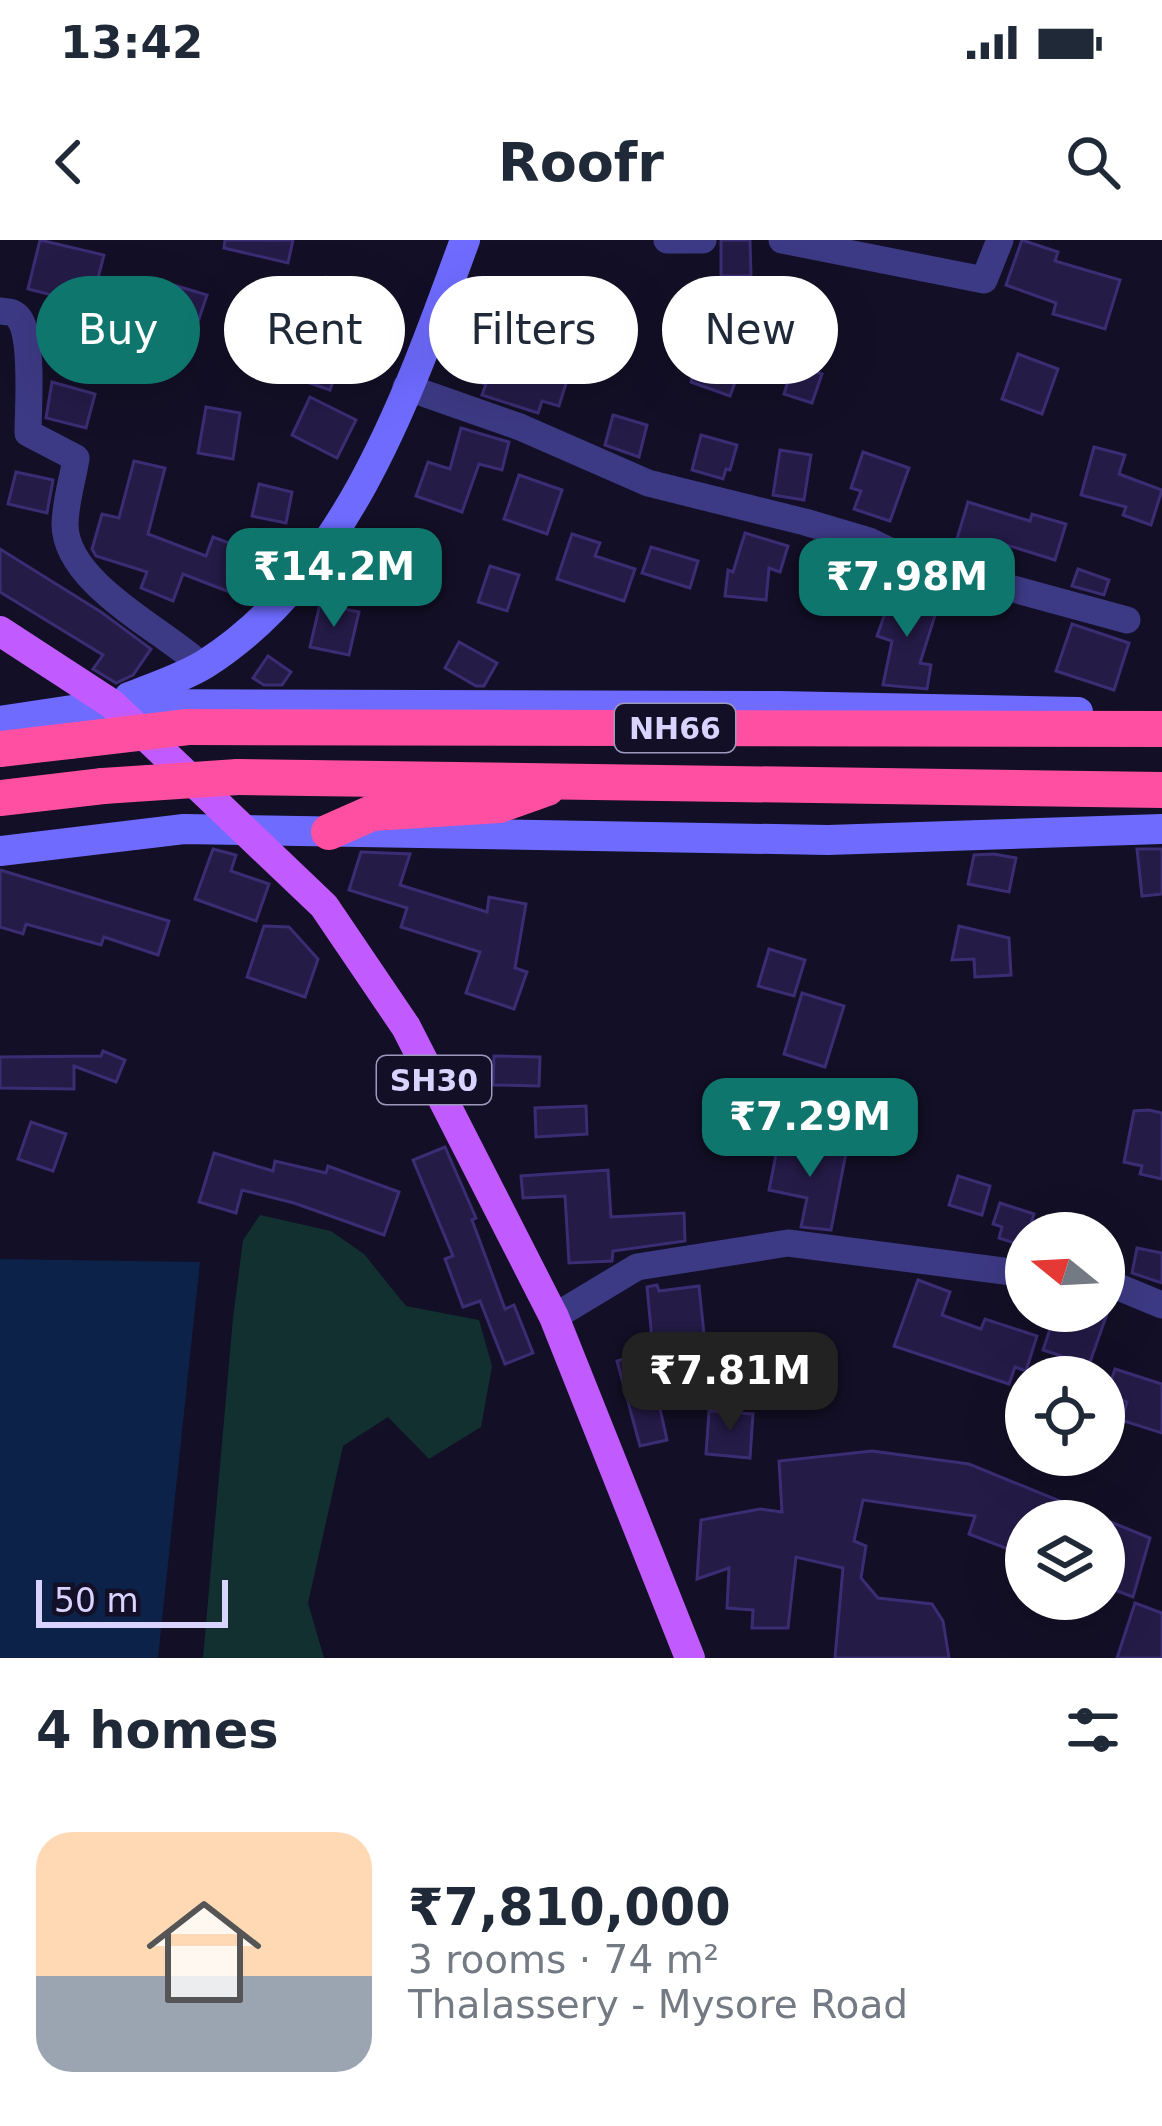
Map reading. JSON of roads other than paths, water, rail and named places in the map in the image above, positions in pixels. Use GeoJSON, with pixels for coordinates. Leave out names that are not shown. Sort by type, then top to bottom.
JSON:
{"type":"FeatureCollection","features":[{"type":"Feature","properties":{"kind":"highway"},"geometry":{"type":"LineString","coordinates":[[299,702],[337,715],[403,716],[449,727]]}},
{"type":"Feature","properties":{"kind":"highway","name":"NH66"},"geometry":{"type":"LineString","coordinates":[[0,749],[188,728],[1162,725]]}},
{"type":"Feature","properties":{"kind":"highway","name":"NH66"},"geometry":{"type":"LineString","coordinates":[[0,798],[238,777],[1162,790]]}},
{"type":"Feature","properties":{"kind":"highway"},"geometry":{"type":"LineString","coordinates":[[329,832],[372,813],[499,805],[567,781]]}},
{"type":"Feature","properties":{"kind":"main road","name":"SH30"},"geometry":{"type":"LineString","coordinates":[[0,631],[112,704],[324,906],[406,1027],[554,1317],[690,1658]]}},
{"type":"Feature","properties":{"kind":"street"},"geometry":{"type":"LineString","coordinates":[[112,704],[202,666],[244,635],[322,555],[366,479],[465,240]]}},
{"type":"Feature","properties":{"kind":"street"},"geometry":{"type":"LineString","coordinates":[[667,240],[703,240]]}},
{"type":"Feature","properties":{"kind":"street"},"geometry":{"type":"LineString","coordinates":[[782,240],[985,280],[1000,240]]}},
{"type":"Feature","properties":{"kind":"street"},"geometry":{"type":"LineString","coordinates":[[0,311],[16,315],[24,334],[28,433],[76,458],[64,528],[80,563],[120,606],[202,666]]}},
{"type":"Feature","properties":{"kind":"street"},"geometry":{"type":"LineString","coordinates":[[406,387],[520,427],[648,483],[805,522],[910,561],[1127,620]]}},
{"type":"Feature","properties":{"kind":"street"},"geometry":{"type":"LineString","coordinates":[[0,722],[112,704],[299,702],[1008,710],[1146,715],[1162,725]]}},
{"type":"Feature","properties":{"kind":"street"},"geometry":{"type":"LineString","coordinates":[[0,851],[184,829],[828,840],[1162,829]]}},
{"type":"Feature","properties":{"kind":"street"},"geometry":{"type":"LineString","coordinates":[[554,1317],[638,1267],[788,1243],[1005,1271]]}},
{"type":"Feature","properties":{"kind":"street"},"geometry":{"type":"LineString","coordinates":[[1125,1290],[1162,1305]]}},
{"type":"Feature","properties":{"kind":"water"},"geometry":{"type":"Polygon","coordinates":[[[0,1259],[200,1262],[158,1658],[0,1658],[0,1259]]]}}]}
